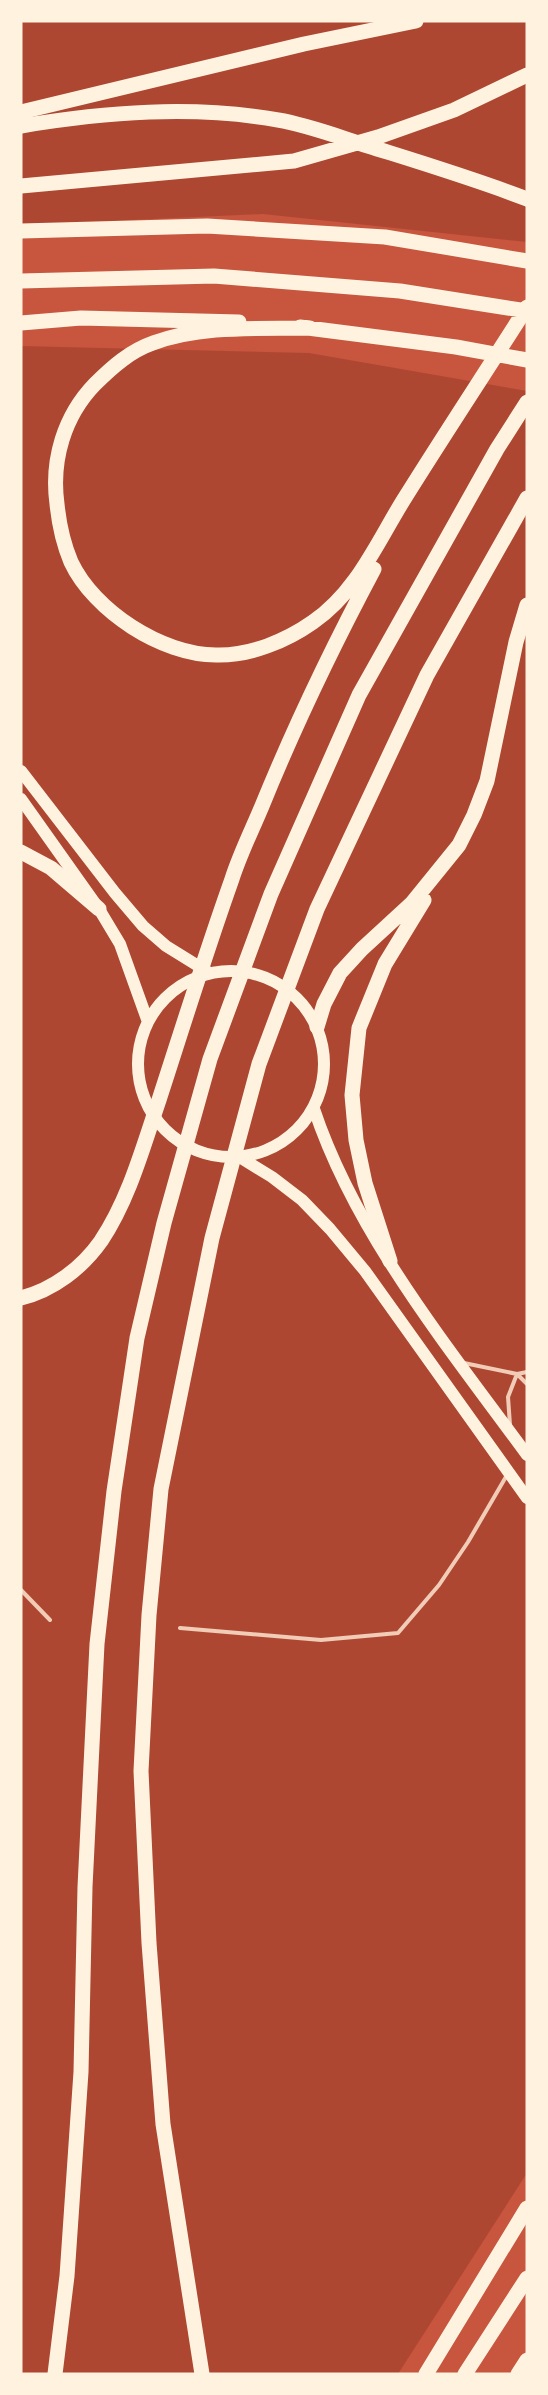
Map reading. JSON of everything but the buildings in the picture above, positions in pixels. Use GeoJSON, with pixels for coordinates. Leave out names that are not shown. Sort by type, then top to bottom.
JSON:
{"type":"FeatureCollection","features":[{"type":"Feature","properties":{"kind":"highway"},"geometry":{"type":"LineString","coordinates":[[21,112],[304,44],[416,21]]}},
{"type":"Feature","properties":{"kind":"highway"},"geometry":{"type":"LineString","coordinates":[[21,186],[294,161],[378,137],[454,110],[527,75]]}},
{"type":"Feature","properties":{"kind":"highway"},"geometry":{"type":"LineString","coordinates":[[21,126],[111,114],[186,111],[271,119],[314,130],[478,181],[527,199]]}},
{"type":"Feature","properties":{"kind":"highway"},"geometry":{"type":"LineString","coordinates":[[21,231],[207,226],[385,237],[527,261]]}},
{"type":"Feature","properties":{"kind":"highway"},"geometry":{"type":"LineString","coordinates":[[21,281],[214,276],[400,291],[527,311]]}},
{"type":"Feature","properties":{"kind":"highway"},"geometry":{"type":"LineString","coordinates":[[310,328],[230,330],[178,336],[152,343],[128,355],[106,372],[85,395],[71,417],[61,440],[54,487],[61,534],[72,563],[87,588],[108,611],[152,638],[196,653],[217,655],[251,651],[284,638],[313,622],[336,604],[356,580],[401,504],[527,307]]}},
{"type":"Feature","properties":{"kind":"highway"},"geometry":{"type":"LineString","coordinates":[[21,323],[81,318],[209,320],[310,328],[456,348],[527,360]]}},
{"type":"Feature","properties":{"kind":"highway"},"geometry":{"type":"LineString","coordinates":[[55,2374],[67,2276],[81,2072],[85,1887],[97,1644],[114,1491],[137,1338],[164,1223],[210,1059],[271,894],[359,695],[497,449],[527,402]]}},
{"type":"Feature","properties":{"kind":"highway"},"geometry":{"type":"LineString","coordinates":[[21,1298],[34,1295],[63,1279],[80,1265],[100,1242],[121,1207],[140,1156],[233,876],[279,764],[349,616],[445,436]]}},
{"type":"Feature","properties":{"kind":"highway"},"geometry":{"type":"LineString","coordinates":[[202,2374],[163,2124],[149,1943],[141,1771],[149,1615],[161,1489],[212,1238],[259,1064],[317,909],[427,675],[527,498]]}},
{"type":"Feature","properties":{"kind":"highway"},"geometry":{"type":"LineString","coordinates":[[390,1262],[365,1183],[356,1140],[352,1095],[359,1028],[385,964],[459,845],[474,815],[487,781],[516,642],[527,605]]}},
{"type":"Feature","properties":{"kind":"highway"},"geometry":{"type":"LineString","coordinates":[[317,1027],[324,1004],[340,973],[362,949],[412,903],[459,845]]}},
{"type":"Feature","properties":{"kind":"highway"},"geometry":{"type":"LineString","coordinates":[[21,852],[51,868],[99,908]]}},
{"type":"Feature","properties":{"kind":"highway"},"geometry":{"type":"LineString","coordinates":[[426,2374],[527,2208]]}},
{"type":"Feature","properties":{"kind":"highway"},"geometry":{"type":"LineString","coordinates":[[465,2374],[527,2278]]}},
{"type":"Feature","properties":{"kind":"highway"},"geometry":{"type":"LineString","coordinates":[[518,2374],[527,2360]]}},
{"type":"Feature","properties":{"kind":"main road"},"geometry":{"type":"LineString","coordinates":[[21,772],[114,893],[143,926],[166,946],[208,972]]}},
{"type":"Feature","properties":{"kind":"main road"},"geometry":{"type":"LineString","coordinates":[[21,799],[99,908],[120,944],[148,1022]]}},
{"type":"Feature","properties":{"kind":"main road"},"geometry":{"type":"LineString","coordinates":[[237,971],[270,979],[298,998],[317,1027],[324,1047],[325,1068],[322,1090],[314,1109],[298,1129],[276,1147],[241,1158],[215,1156],[182,1144],[156,1120],[144,1100],[138,1080],[136,1061],[139,1043],[148,1022],[163,1001],[182,985],[208,972],[237,971]]}},
{"type":"Feature","properties":{"kind":"main road"},"geometry":{"type":"LineString","coordinates":[[314,1109],[346,1187],[390,1262],[459,1362],[527,1455]]}},
{"type":"Feature","properties":{"kind":"main road"},"geometry":{"type":"LineString","coordinates":[[241,1158],[272,1177],[302,1200],[330,1229],[365,1271],[527,1498]]}},
{"type":"Feature","properties":{"kind":"lane"},"geometry":{"type":"LineString","coordinates":[[459,1362],[517,1374],[527,1372]]}},
{"type":"Feature","properties":{"kind":"lane"},"geometry":{"type":"LineString","coordinates":[[517,1374],[527,1384]]}},
{"type":"Feature","properties":{"kind":"lane"},"geometry":{"type":"LineString","coordinates":[[510,1432],[508,1397],[517,1374]]}},
{"type":"Feature","properties":{"kind":"lane"},"geometry":{"type":"LineString","coordinates":[[180,1628],[321,1640],[398,1633],[439,1585],[468,1542],[508,1473]]}},
{"type":"Feature","properties":{"kind":"lane"},"geometry":{"type":"LineString","coordinates":[[21,1590],[50,1620]]}},
{"type":"Feature","properties":{"kind":"shaded area"},"geometry":{"type":"Polygon","coordinates":[[[21,21],[527,21],[527,242],[263,214],[21,225],[21,21]]]}},
{"type":"Feature","properties":{"kind":"shaded area"},"geometry":{"type":"Polygon","coordinates":[[[21,346],[309,353],[527,391],[527,2173],[398,2374],[21,2374],[21,346]]]}}]}
